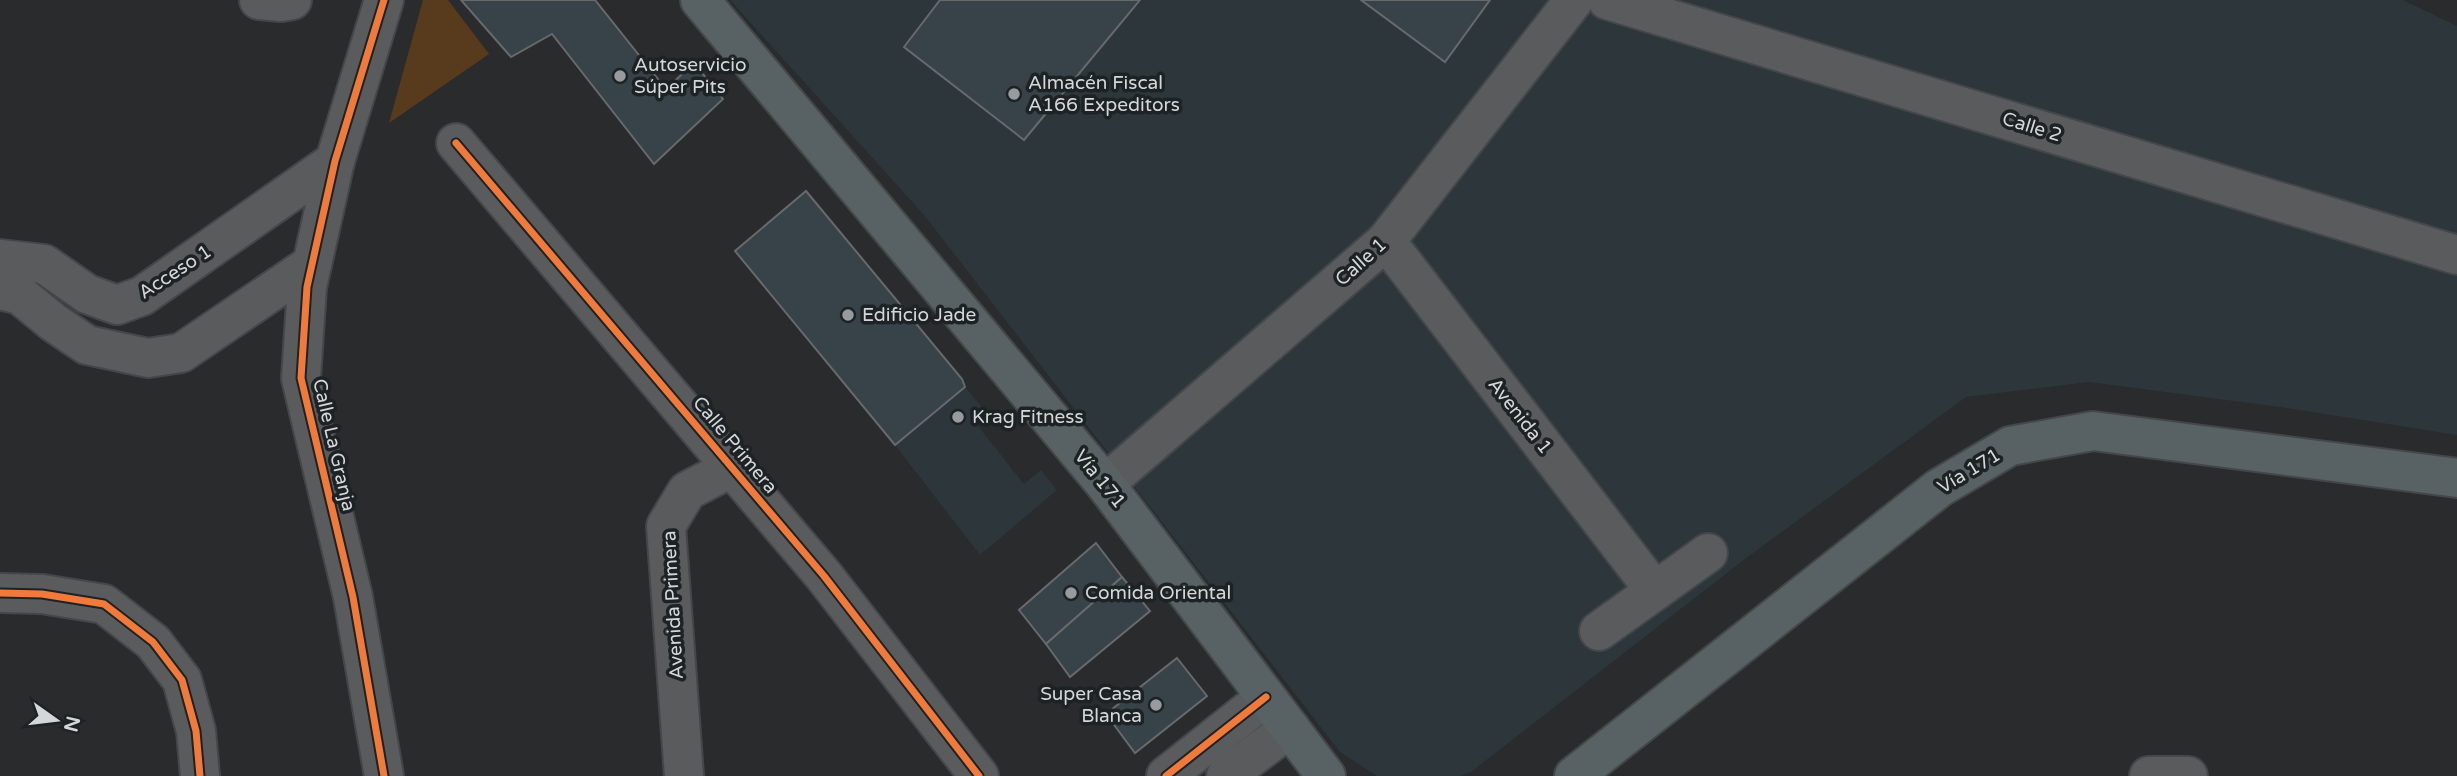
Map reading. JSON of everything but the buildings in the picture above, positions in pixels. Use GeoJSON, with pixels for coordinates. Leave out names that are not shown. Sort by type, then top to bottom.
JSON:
{"type":"FeatureCollection","features":[{"type":"Feature","properties":{"kind":"main road","name":"Vía 171"},"geometry":{"type":"LineString","coordinates":[[700,0],[1105,484],[1326,776]]}},
{"type":"Feature","properties":{"kind":"main road","name":"Vía 171"},"geometry":{"type":"LineString","coordinates":[[1574,776],[1939,488],[2010,446],[2093,431],[2457,478]]}},
{"type":"Feature","properties":{"kind":"street"},"geometry":{"type":"LineString","coordinates":[[258,0],[292,0]]}},
{"type":"Feature","properties":{"kind":"street","name":"Calle La Granja"},"geometry":{"type":"LineString","coordinates":[[384,0],[335,161],[312,264],[307,287],[301,378],[353,597],[384,776]]}},
{"type":"Feature","properties":{"kind":"street","name":"Calle 1"},"geometry":{"type":"LineString","coordinates":[[1105,484],[1386,241],[1574,0]]}},
{"type":"Feature","properties":{"kind":"street","name":"Calle 2"},"geometry":{"type":"LineString","coordinates":[[1607,0],[2457,255]]}},
{"type":"Feature","properties":{"kind":"street","name":"Calle Primera"},"geometry":{"type":"LineString","coordinates":[[456,143],[824,576],[979,776]]}},
{"type":"Feature","properties":{"kind":"street","name":"Acceso 1"},"geometry":{"type":"LineString","coordinates":[[0,259],[44,264],[87,294],[117,304],[142,296],[335,161]]}},
{"type":"Feature","properties":{"kind":"street","name":"Avenida 1"},"geometry":{"type":"LineString","coordinates":[[1386,241],[1655,591]]}},
{"type":"Feature","properties":{"kind":"street"},"geometry":{"type":"LineString","coordinates":[[0,290],[20,295],[87,345],[148,358],[181,353],[312,264]]}},
{"type":"Feature","properties":{"kind":"street","name":"Avenida Primera"},"geometry":{"type":"LineString","coordinates":[[684,776],[666,526],[687,491],[733,467]]}},
{"type":"Feature","properties":{"kind":"street"},"geometry":{"type":"LineString","coordinates":[[1599,631],[1707,553]]}},
{"type":"Feature","properties":{"kind":"street"},"geometry":{"type":"LineString","coordinates":[[0,593],[42,594],[104,604],[153,642],[182,680],[196,731],[200,776]]}},
{"type":"Feature","properties":{"kind":"street"},"geometry":{"type":"LineString","coordinates":[[1166,776],[1266,697]]}},
{"type":"Feature","properties":{"kind":"street"},"geometry":{"type":"LineString","coordinates":[[1226,776],[1290,728]]}},
{"type":"Feature","properties":{"kind":"street"},"geometry":{"type":"LineString","coordinates":[[2149,776],[2188,776]]}},
{"type":"Feature","properties":{"kind":"shaded area"},"geometry":{"type":"Polygon","coordinates":[[[423,0],[448,0],[489,54],[389,123],[423,0]]]}},
{"type":"Feature","properties":{"kind":"shaded area"},"geometry":{"type":"Polygon","coordinates":[[[730,0],[1140,0],[1127,17],[1142,0],[2403,0],[2457,26],[2457,435],[2287,408],[2089,382],[1966,397],[1745,559],[1471,772],[1460,776],[1377,776],[1340,752],[924,215],[730,0]]]}},
{"type":"Feature","properties":{"kind":"shaded area"},"geometry":{"type":"Polygon","coordinates":[[[965,387],[982,407],[971,417],[1024,484],[1041,470],[1057,490],[980,555],[895,445],[965,387]]]}},
{"type":"Feature","properties":{"kind":"cycle path"},"geometry":{"type":"LineString","coordinates":[[384,0],[335,161],[307,287],[301,378],[353,597],[384,776]]}},
{"type":"Feature","properties":{"kind":"cycle path"},"geometry":{"type":"LineString","coordinates":[[456,143],[824,576],[979,776]]}},
{"type":"Feature","properties":{"kind":"cycle path"},"geometry":{"type":"LineString","coordinates":[[0,593],[42,594],[104,604],[153,642],[182,680],[196,731],[200,776]]}},
{"type":"Feature","properties":{"kind":"cycle path"},"geometry":{"type":"LineString","coordinates":[[1166,776],[1266,697]]}},
{"type":"Feature","properties":{"kind":"place","name":"Autoservicio Súper Pits"},"geometry":{"type":"Point","coordinates":[620,76]}},
{"type":"Feature","properties":{"kind":"place","name":"Almacén Fiscal A166 Expeditors"},"geometry":{"type":"Point","coordinates":[1014,94]}},
{"type":"Feature","properties":{"kind":"place","name":"Edificio Jade"},"geometry":{"type":"Point","coordinates":[848,315]}},
{"type":"Feature","properties":{"kind":"place","name":"Krag Fitness"},"geometry":{"type":"Point","coordinates":[958,417]}},
{"type":"Feature","properties":{"kind":"place","name":"Comida Oriental"},"geometry":{"type":"Point","coordinates":[1071,593]}},
{"type":"Feature","properties":{"kind":"place","name":"Super Casa Blanca"},"geometry":{"type":"Point","coordinates":[1156,705]}}]}
